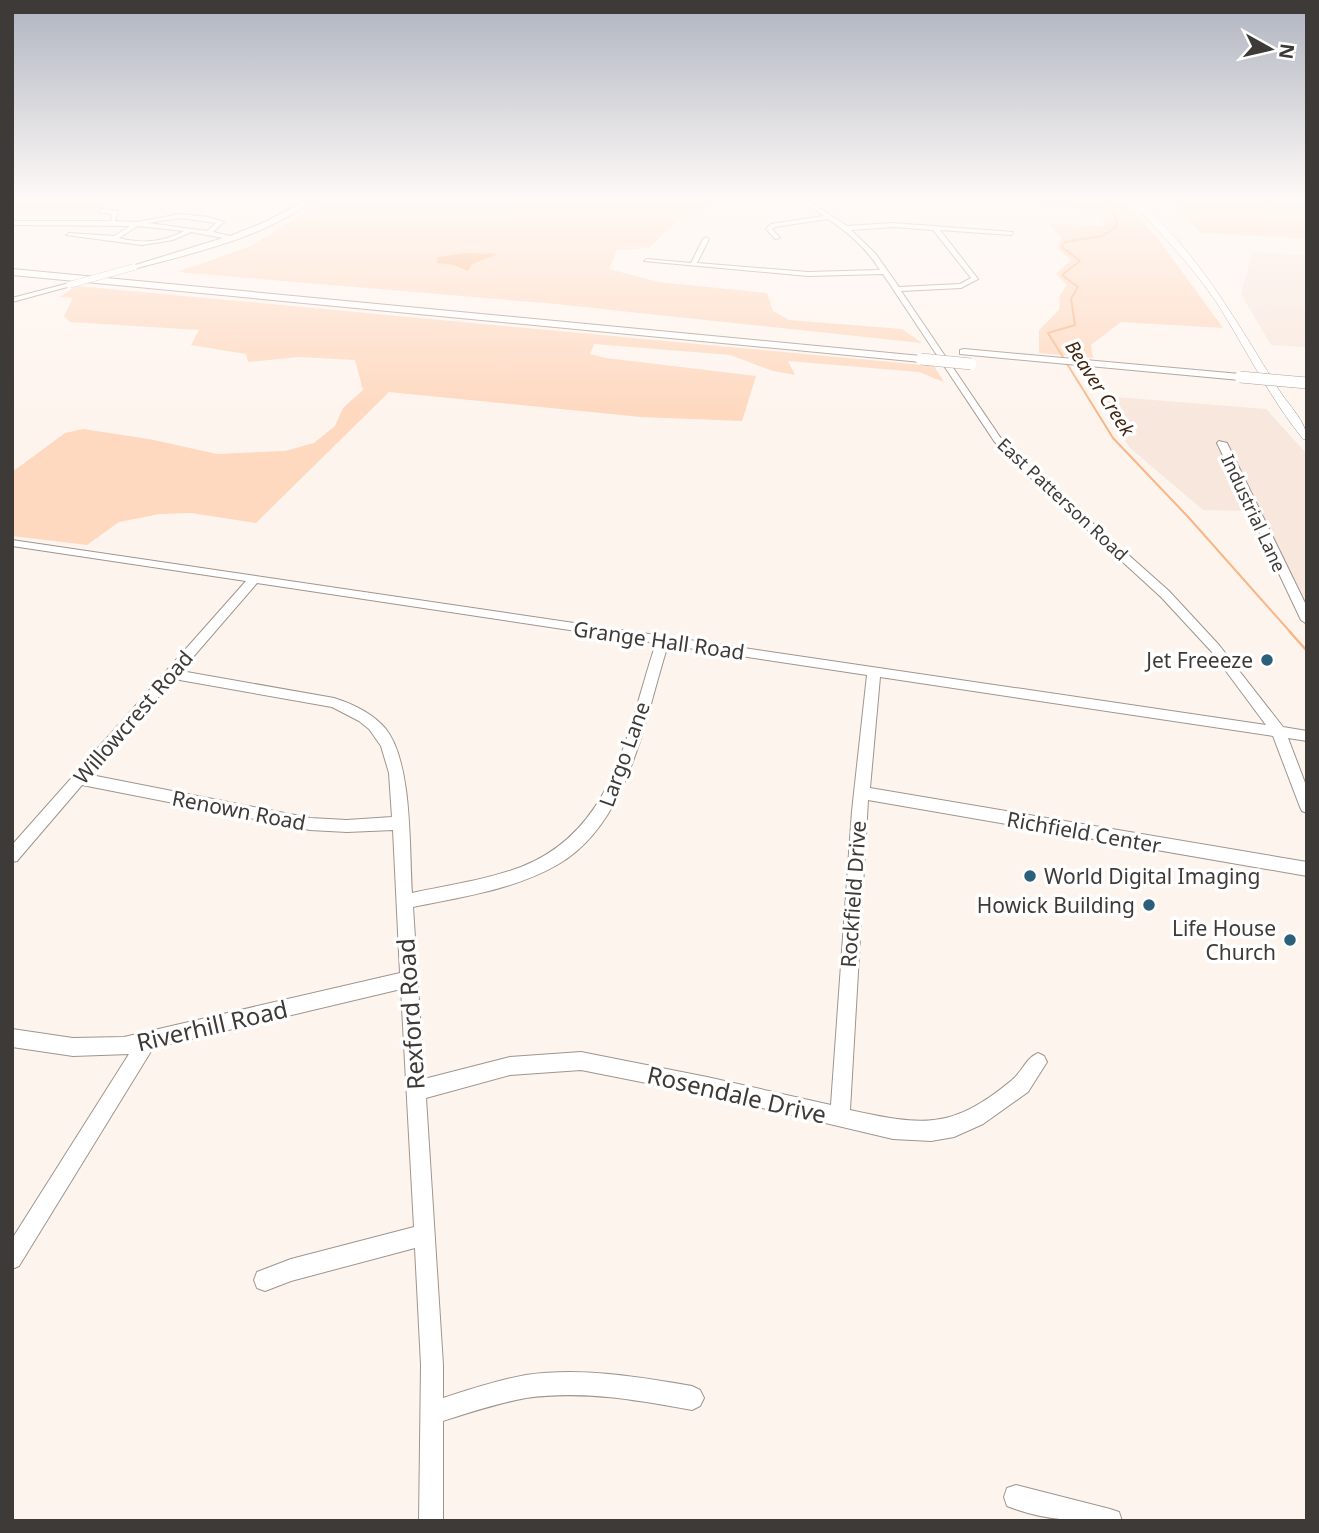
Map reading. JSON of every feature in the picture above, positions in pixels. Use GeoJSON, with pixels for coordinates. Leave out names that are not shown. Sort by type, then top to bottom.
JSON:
{"type":"FeatureCollection","features":[{"type":"Feature","properties":{"kind":"highway"},"geometry":{"type":"LineString","coordinates":[[18,273],[920,353],[964,352],[1043,358],[1307,383]]}},
{"type":"Feature","properties":{"kind":"highway"},"geometry":{"type":"LineString","coordinates":[[117,273],[920,353],[971,364],[1307,395]]}},
{"type":"Feature","properties":{"kind":"main road"},"geometry":{"type":"LineString","coordinates":[[1199,273],[1241,335],[1288,415],[1307,437]]}},
{"type":"Feature","properties":{"kind":"main road"},"geometry":{"type":"LineString","coordinates":[[1208,273],[1307,422]]}},
{"type":"Feature","properties":{"kind":"street"},"geometry":{"type":"LineString","coordinates":[[12,300],[114,273]]}},
{"type":"Feature","properties":{"kind":"street"},"geometry":{"type":"LineString","coordinates":[[789,273],[864,273]]}},
{"type":"Feature","properties":{"kind":"street","name":"East Patterson Road"},"geometry":{"type":"LineString","coordinates":[[885,273],[997,439],[1036,478],[1166,594],[1215,648],[1278,731],[1307,807]]}},
{"type":"Feature","properties":{"kind":"street"},"geometry":{"type":"LineString","coordinates":[[897,289],[961,286],[975,279],[970,273]]}},
{"type":"Feature","properties":{"kind":"street","name":"Industrial Lane"},"geometry":{"type":"LineString","coordinates":[[1222,443],[1307,620]]}},
{"type":"Feature","properties":{"kind":"street","name":"Grange Hall Road"},"geometry":{"type":"LineString","coordinates":[[12,543],[1307,736]]}},
{"type":"Feature","properties":{"kind":"street","name":"Willowcrest Road"},"geometry":{"type":"LineString","coordinates":[[12,856],[254,579]]}},
{"type":"Feature","properties":{"kind":"street","name":"Largo Lane"},"geometry":{"type":"LineString","coordinates":[[403,902],[527,871],[562,853],[590,830],[608,804],[621,776],[663,640]]}},
{"type":"Feature","properties":{"kind":"street","name":"Rockfield Drive"},"geometry":{"type":"LineString","coordinates":[[839,1118],[858,822],[874,672]]}},
{"type":"Feature","properties":{"kind":"street","name":"Rexford Road"},"geometry":{"type":"LineString","coordinates":[[171,674],[320,700],[362,715],[380,730],[392,750],[400,822],[424,1235],[433,1413],[431,1521]]}},
{"type":"Feature","properties":{"kind":"street","name":"Renown Road"},"geometry":{"type":"LineString","coordinates":[[80,779],[310,824],[347,826],[400,822]]}},
{"type":"Feature","properties":{"kind":"street","name":"Richfield Center"},"geometry":{"type":"LineString","coordinates":[[862,793],[1307,869]]}},
{"type":"Feature","properties":{"kind":"street","name":"Riverhill Road"},"geometry":{"type":"LineString","coordinates":[[12,1038],[73,1047],[124,1046],[409,979]]}},
{"type":"Feature","properties":{"kind":"street"},"geometry":{"type":"LineString","coordinates":[[12,1259],[146,1042]]}},
{"type":"Feature","properties":{"kind":"street","name":"Rosendale Drive"},"geometry":{"type":"LineString","coordinates":[[415,1091],[510,1066],[581,1061],[680,1080],[908,1132],[954,1127],[976,1117],[1014,1092],[1028,1078],[1038,1062]]}},
{"type":"Feature","properties":{"kind":"street"},"geometry":{"type":"LineString","coordinates":[[265,1280],[291,1270],[424,1235]]}},
{"type":"Feature","properties":{"kind":"street"},"geometry":{"type":"LineString","coordinates":[[433,1413],[485,1396],[542,1385],[639,1388],[692,1398]]}},
{"type":"Feature","properties":{"kind":"street"},"geometry":{"type":"LineString","coordinates":[[1016,1497],[1110,1521]]}},
{"type":"Feature","properties":{"kind":"shaded area"},"geometry":{"type":"Polygon","coordinates":[[[184,273],[622,273],[658,282],[767,293],[773,311],[789,320],[902,329],[922,343],[556,304],[184,273]]]}},
{"type":"Feature","properties":{"kind":"shaded area"},"geometry":{"type":"Polygon","coordinates":[[[1183,273],[1223,328],[1121,322],[1091,345],[1093,358],[1039,353],[1039,330],[1059,310],[1060,295],[1067,285],[1056,274],[1183,273]]]}},
{"type":"Feature","properties":{"kind":"shaded area"},"geometry":{"type":"Polygon","coordinates":[[[1247,273],[1307,273],[1307,347],[1271,345],[1241,294],[1247,273]]]}},
{"type":"Feature","properties":{"kind":"shaded area"},"geometry":{"type":"Polygon","coordinates":[[[77,286],[934,366],[944,382],[919,372],[788,361],[795,375],[773,371],[730,355],[594,344],[590,354],[606,358],[756,376],[742,421],[641,417],[389,392],[256,523],[191,513],[160,514],[119,522],[87,545],[12,536],[12,472],[65,433],[83,429],[149,439],[217,454],[285,451],[314,443],[335,426],[343,408],[363,390],[355,360],[299,357],[248,362],[246,354],[191,345],[199,330],[70,322],[64,316],[73,298],[59,297],[77,286]]]}},
{"type":"Feature","properties":{"kind":"shaded area"},"geometry":{"type":"Polygon","coordinates":[[[1103,396],[1266,409],[1307,454],[1307,627],[1250,511],[1203,510],[1130,448],[1118,431],[1103,396]]]}},
{"type":"Feature","properties":{"kind":"waterway","name":"Beaver Creek"},"geometry":{"type":"LineString","coordinates":[[1065,273],[1062,275],[1078,287],[1071,299],[1075,325],[1048,333],[1113,438],[1190,519],[1292,634]]}},
{"type":"Feature","properties":{"kind":"waterway","name":"Beaver Creek"},"geometry":{"type":"LineString","coordinates":[[1290,632],[1307,651]]}},
{"type":"Feature","properties":{"kind":"place","name":"Jet Freeeze"},"geometry":{"type":"Point","coordinates":[1267,660]}},
{"type":"Feature","properties":{"kind":"place","name":"World Digital Imaging"},"geometry":{"type":"Point","coordinates":[1030,876]}},
{"type":"Feature","properties":{"kind":"place","name":"Howick Building"},"geometry":{"type":"Point","coordinates":[1149,905]}},
{"type":"Feature","properties":{"kind":"place","name":"Life House Church"},"geometry":{"type":"Point","coordinates":[1290,940]}}]}
